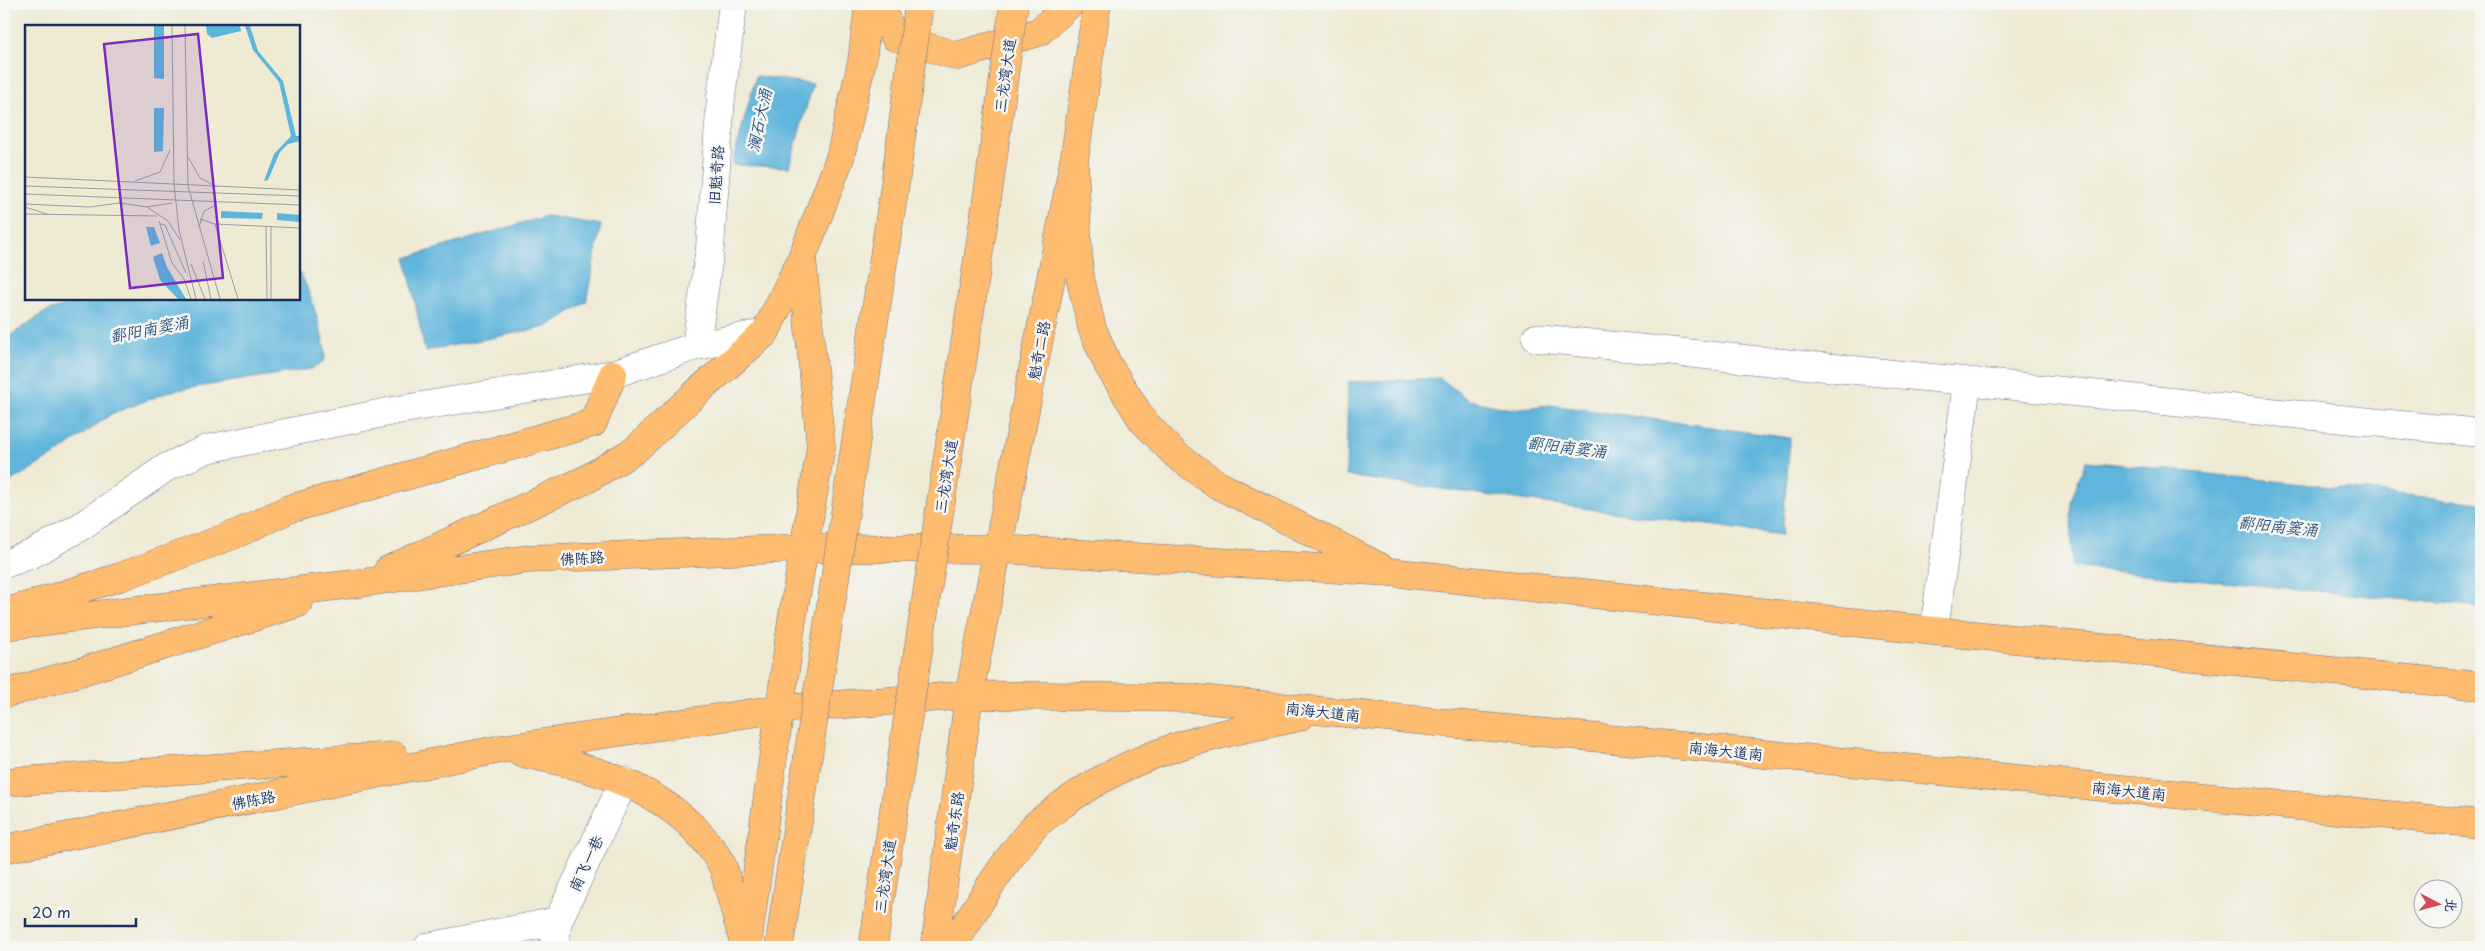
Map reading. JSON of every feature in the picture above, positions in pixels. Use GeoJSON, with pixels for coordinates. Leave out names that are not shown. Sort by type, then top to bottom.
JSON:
{"type":"FeatureCollection","features":[{"type":"Feature","properties":{"kind":"main road"},"geometry":{"type":"LineString","coordinates":[[361,583],[587,479],[635,450],[694,394],[765,333],[802,258],[840,158],[862,61],[869,4]]}},
{"type":"Feature","properties":{"kind":"main road"},"geometry":{"type":"LineString","coordinates":[[878,4],[894,37],[957,56],[1039,32],[1070,4]]}},
{"type":"Feature","properties":{"kind":"main road"},"geometry":{"type":"LineString","coordinates":[[779,947],[892,204],[919,4]]}},
{"type":"Feature","properties":{"kind":"main road","name":"三龙湾大道"},"geometry":{"type":"LineString","coordinates":[[873,947],[988,193],[1014,4]]}},
{"type":"Feature","properties":{"kind":"main road","name":"魁奇二路"},"geometry":{"type":"LineString","coordinates":[[969,695],[1074,161],[1097,4]]}},
{"type":"Feature","properties":{"kind":"main road"},"geometry":{"type":"LineString","coordinates":[[1074,161],[1079,273],[1092,328],[1108,365],[1143,421],[1176,455],[1218,485],[1390,572]]}},
{"type":"Feature","properties":{"kind":"main road"},"geometry":{"type":"LineString","coordinates":[[746,947],[779,709],[821,447],[802,258]]}},
{"type":"Feature","properties":{"kind":"main road"},"geometry":{"type":"LineString","coordinates":[[4,613],[120,577],[236,534],[289,509],[594,423],[614,374]]}},
{"type":"Feature","properties":{"kind":"main road","name":"佛陈路"},"geometry":{"type":"LineString","coordinates":[[4,626],[361,583],[528,559],[805,548],[999,549]]}},
{"type":"Feature","properties":{"kind":"main road"},"geometry":{"type":"LineString","coordinates":[[999,549],[1390,572],[1934,631],[2481,686]]}},
{"type":"Feature","properties":{"kind":"main road","name":"佛陈路"},"geometry":{"type":"LineString","coordinates":[[4,694],[80,672],[361,583]]}},
{"type":"Feature","properties":{"kind":"main road","name":"南海大道南"},"geometry":{"type":"LineString","coordinates":[[779,709],[969,695],[1190,698],[2481,824]]}},
{"type":"Feature","properties":{"kind":"main road","name":"魁奇东路"},"geometry":{"type":"LineString","coordinates":[[935,947],[969,695]]}},
{"type":"Feature","properties":{"kind":"main road","name":"佛陈路"},"geometry":{"type":"LineString","coordinates":[[4,849],[502,749],[779,709]]}},
{"type":"Feature","properties":{"kind":"main road"},"geometry":{"type":"LineString","coordinates":[[952,947],[987,890],[1034,826],[1087,787],[1162,750],[1207,736],[1325,711]]}},
{"type":"Feature","properties":{"kind":"main road"},"geometry":{"type":"LineString","coordinates":[[502,749],[589,768],[624,781],[660,800],[693,826],[722,864],[746,947]]}},
{"type":"Feature","properties":{"kind":"main road","name":"佛陈路"},"geometry":{"type":"LineString","coordinates":[[4,782],[502,749]]}},
{"type":"Feature","properties":{"kind":"street","name":"旧魁奇路"},"geometry":{"type":"LineString","coordinates":[[696,346],[710,248],[721,97],[733,4]]}},
{"type":"Feature","properties":{"kind":"street"},"geometry":{"type":"LineString","coordinates":[[4,564],[32,554],[80,526],[166,467],[207,449],[398,410],[614,374],[696,346],[765,333]]}},
{"type":"Feature","properties":{"kind":"street"},"geometry":{"type":"LineString","coordinates":[[1536,338],[2481,433]]}},
{"type":"Feature","properties":{"kind":"street"},"geometry":{"type":"LineString","coordinates":[[1934,631],[1966,382]]}},
{"type":"Feature","properties":{"kind":"street","name":"南飞一巷"},"geometry":{"type":"LineString","coordinates":[[556,934],[624,781]]}},
{"type":"Feature","properties":{"kind":"street"},"geometry":{"type":"LineString","coordinates":[[428,947],[556,934]]}},
{"type":"Feature","properties":{"kind":"water","name":"澜石大涌"},"geometry":{"type":"Polygon","coordinates":[[[756,76],[813,84],[789,167],[732,165],[756,76]]]}},
{"type":"Feature","properties":{"kind":"water"},"geometry":{"type":"Polygon","coordinates":[[[546,216],[601,225],[586,302],[546,327],[425,351],[406,258],[546,216]]]}},
{"type":"Feature","properties":{"kind":"water","name":"鄱阳南窦涌"},"geometry":{"type":"Polygon","coordinates":[[[300,274],[320,327],[325,357],[323,361],[311,369],[171,391],[111,414],[58,453],[4,485],[4,340],[45,312],[87,300],[300,300],[300,274]]]}},
{"type":"Feature","properties":{"kind":"water","name":"鄱阳南窦涌"},"geometry":{"type":"Polygon","coordinates":[[[1440,378],[1468,400],[1511,409],[1550,405],[1790,438],[1782,535],[1346,476],[1348,382],[1440,378]]]}},
{"type":"Feature","properties":{"kind":"water","name":"鄱阳南窦涌"},"geometry":{"type":"Polygon","coordinates":[[[2086,461],[2481,503],[2481,607],[2072,567],[2071,501],[2086,461]]]}}]}
